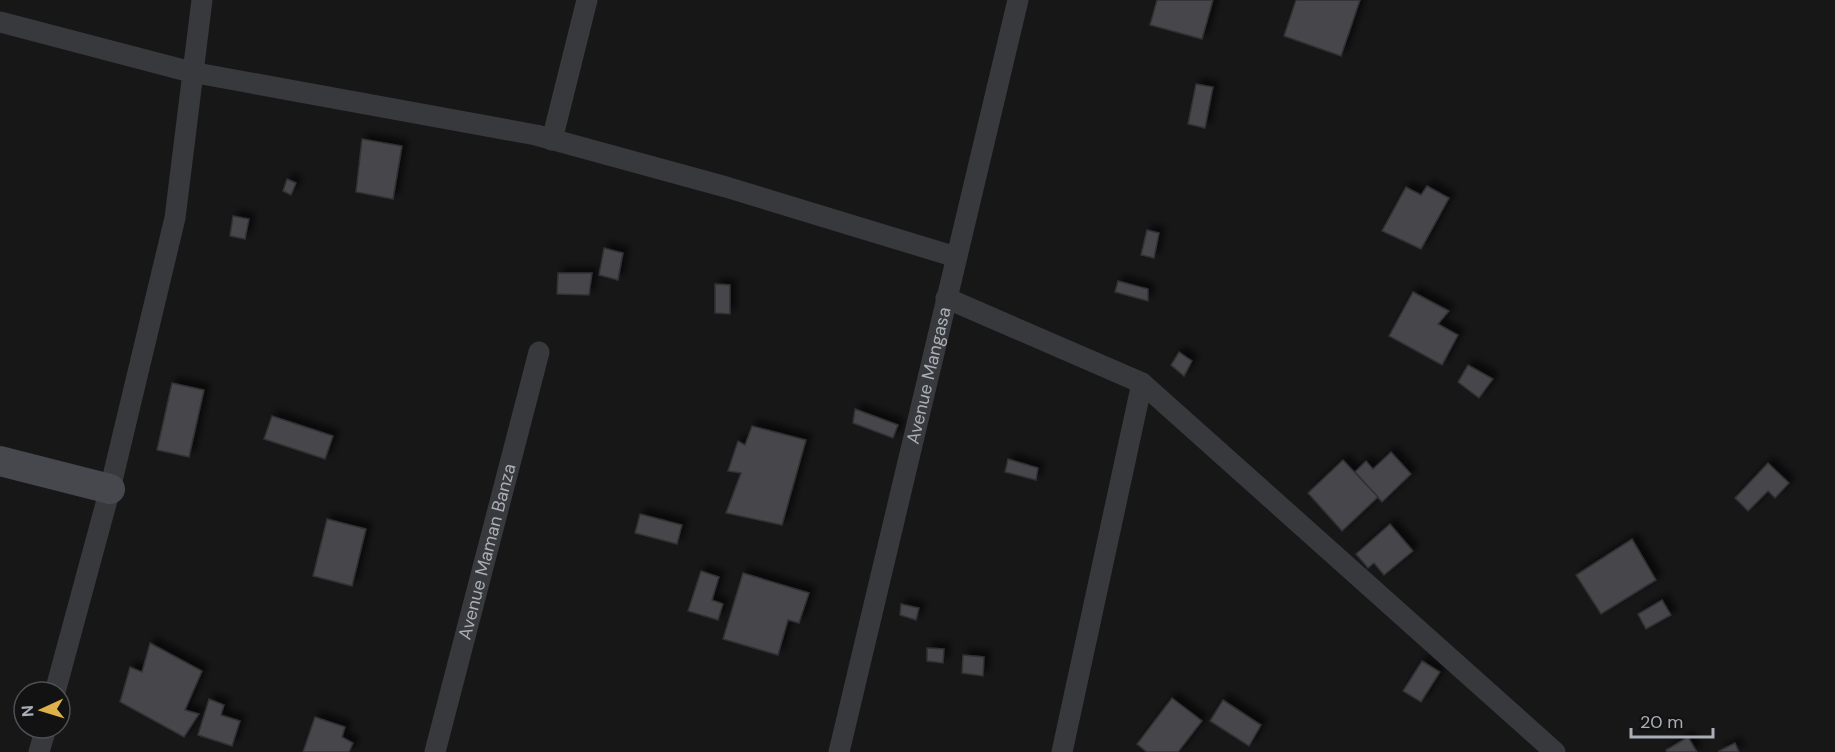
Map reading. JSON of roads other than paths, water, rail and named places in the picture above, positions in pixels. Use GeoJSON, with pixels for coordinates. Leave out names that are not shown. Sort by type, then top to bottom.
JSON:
{"type":"FeatureCollection","features":[{"type":"Feature","properties":{"kind":"street"},"geometry":{"type":"LineString","coordinates":[[58,680],[110,489],[175,218],[202,0]]}},
{"type":"Feature","properties":{"kind":"street"},"geometry":{"type":"LineString","coordinates":[[552,140],[587,0]]}},
{"type":"Feature","properties":{"kind":"street","name":"Avenue Mangasa"},"geometry":{"type":"LineString","coordinates":[[839,752],[1018,0]]}},
{"type":"Feature","properties":{"kind":"street"},"geometry":{"type":"LineString","coordinates":[[0,22],[192,72],[552,140],[726,187],[956,257]]}},
{"type":"Feature","properties":{"kind":"street"},"geometry":{"type":"LineString","coordinates":[[946,298],[1142,383],[1555,752]]}},
{"type":"Feature","properties":{"kind":"street","name":"Avenue Maman Banza"},"geometry":{"type":"LineString","coordinates":[[435,752],[539,352]]}},
{"type":"Feature","properties":{"kind":"street"},"geometry":{"type":"LineString","coordinates":[[1062,752],[1142,383]]}},
{"type":"Feature","properties":{"kind":"street"},"geometry":{"type":"LineString","coordinates":[[0,461],[110,489]]}}]}
